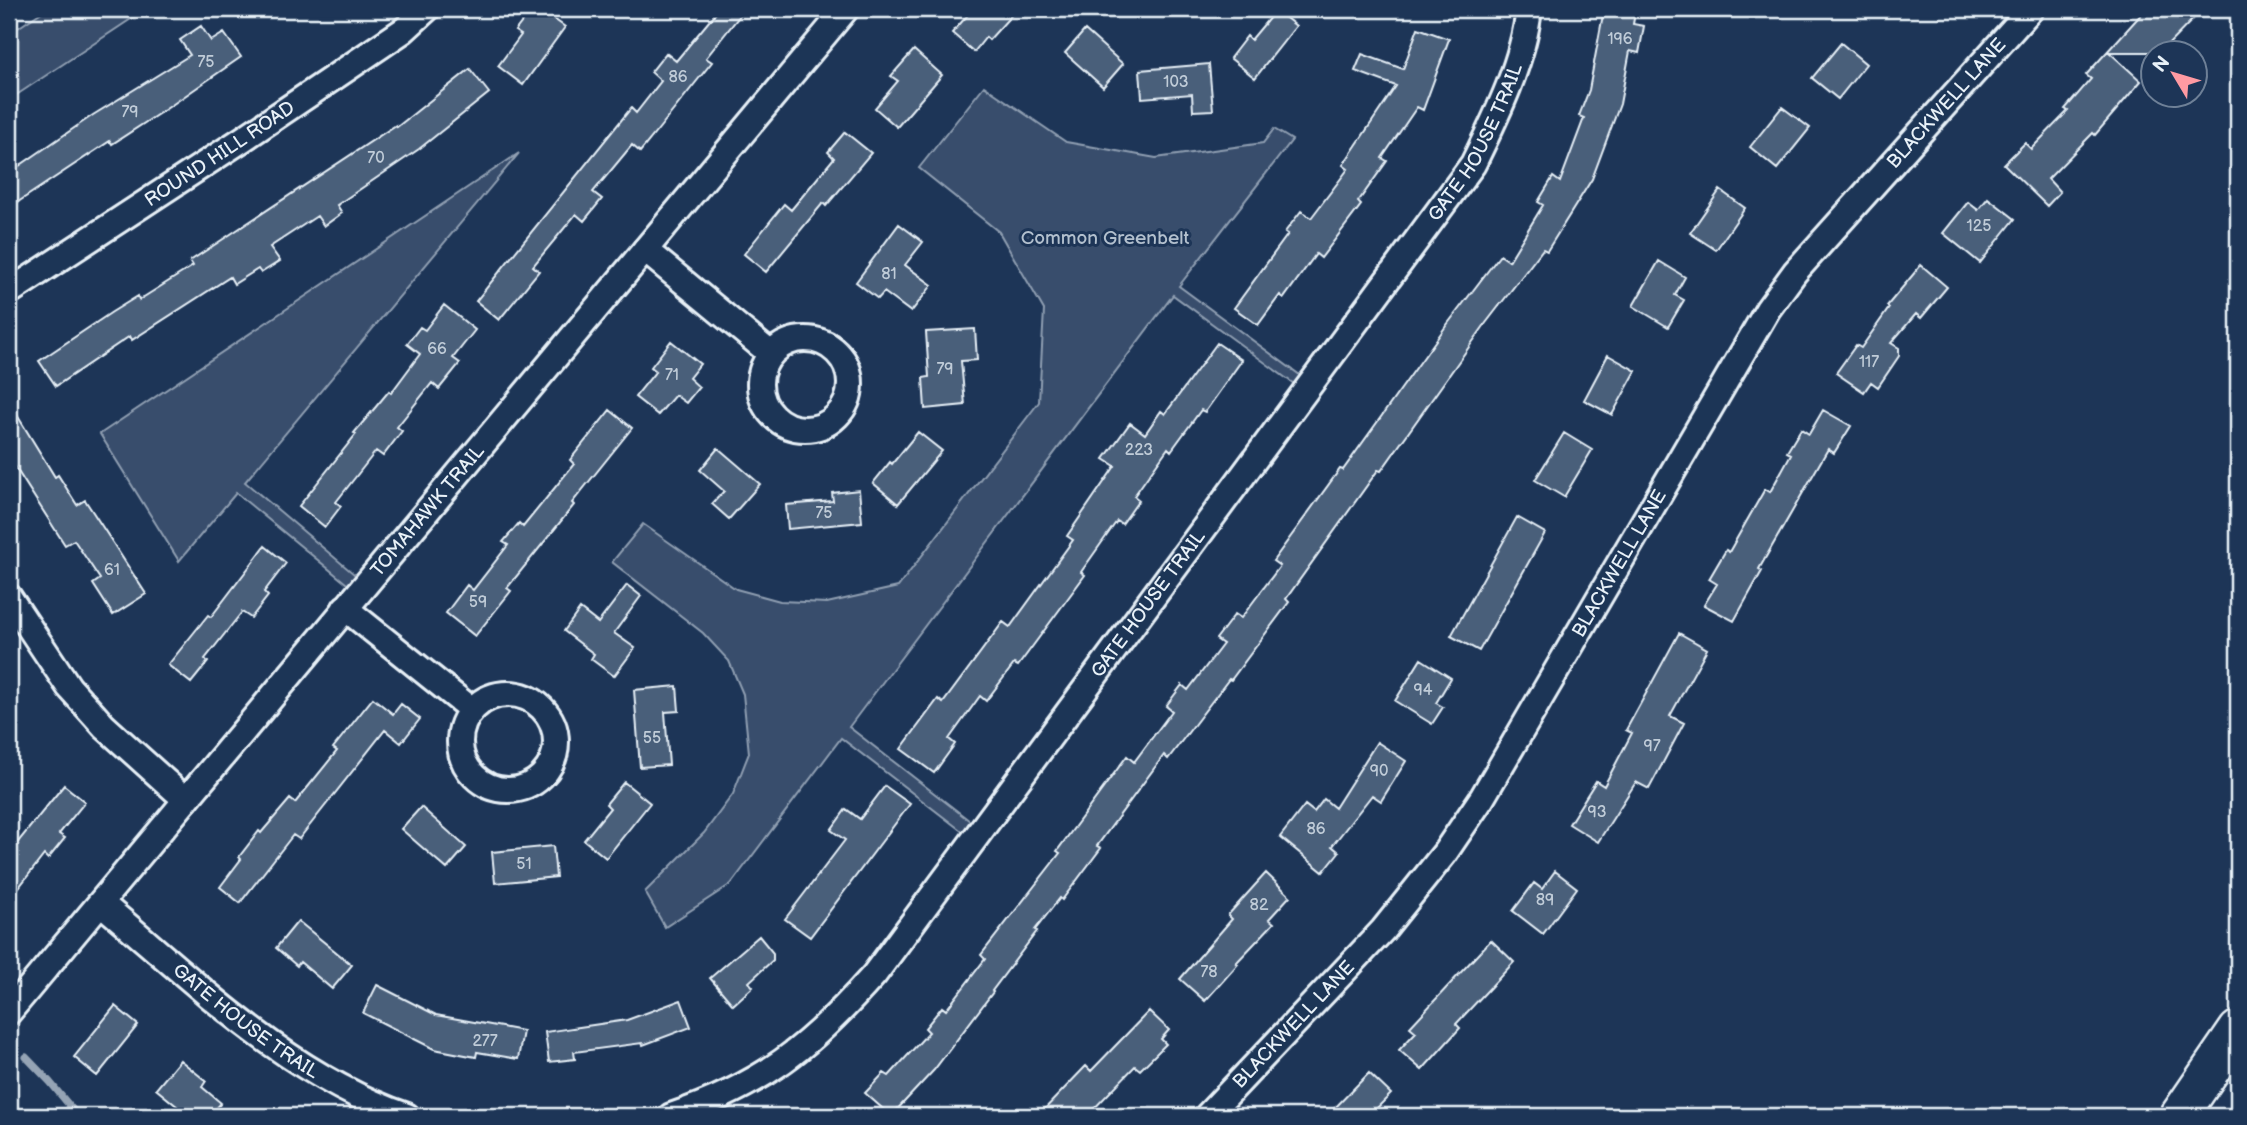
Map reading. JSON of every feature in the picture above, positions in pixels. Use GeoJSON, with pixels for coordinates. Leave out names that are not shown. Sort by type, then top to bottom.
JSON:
{"type":"FeatureCollection","features":[{"type":"Feature","properties":{"kind":"highway"},"geometry":{"type":"LineString","coordinates":[[2179,1116],[2238,1030]]}},
{"type":"Feature","properties":{"kind":"street","name":"ROUND HILL ROAD"},"geometry":{"type":"LineString","coordinates":[[9,292],[404,30],[427,9]]}},
{"type":"Feature","properties":{"kind":"street","name":"TOMAHAWK TRAIL"},"geometry":{"type":"LineString","coordinates":[[9,1012],[846,9]]}},
{"type":"Feature","properties":{"kind":"street","name":"GATE HOUSE TRAIL"},"geometry":{"type":"LineString","coordinates":[[671,1116],[710,1103],[760,1078],[800,1050],[838,1015],[874,975],[1473,164],[1495,120],[1514,72],[1529,9]]}},
{"type":"Feature","properties":{"kind":"street","name":"BLACKWELL LANE"},"geometry":{"type":"LineString","coordinates":[[1207,1116],[1383,930],[1444,854],[1482,798],[1768,309],[1795,272],[2031,9]]}},
{"type":"Feature","properties":{"kind":"street"},"geometry":{"type":"LineString","coordinates":[[645,250],[771,354]]}},
{"type":"Feature","properties":{"kind":"street"},"geometry":{"type":"LineString","coordinates":[[9,597],[69,687],[104,726],[186,800]]}},
{"type":"Feature","properties":{"kind":"street"},"geometry":{"type":"LineString","coordinates":[[345,608],[472,710]]}},
{"type":"Feature","properties":{"kind":"street","name":"GATE HOUSE TRAIL"},"geometry":{"type":"LineString","coordinates":[[101,903],[231,1012],[324,1079],[383,1108],[407,1116]]}},
{"type":"Feature","properties":{"kind":"green space"},"geometry":{"type":"Polygon","coordinates":[[[46,9],[146,9],[9,100],[9,34],[46,9]]]}},
{"type":"Feature","properties":{"kind":"green space","name":"Common Greenbelt"},"geometry":{"type":"Polygon","coordinates":[[[984,86],[1066,142],[1156,158],[1263,143],[1274,129],[1292,140],[1179,286],[1312,384],[1305,392],[1173,295],[849,727],[970,821],[963,832],[841,738],[731,884],[665,927],[645,892],[704,833],[733,794],[749,753],[743,694],[729,661],[703,633],[612,562],[643,524],[736,589],[780,601],[827,603],[898,587],[1039,402],[1044,310],[999,232],[919,168],[984,86]]]}},
{"type":"Feature","properties":{"kind":"green space"},"geometry":{"type":"Polygon","coordinates":[[[519,153],[245,482],[360,579],[352,588],[236,493],[179,561],[100,434],[519,153]]]}},
{"type":"Feature","properties":{"kind":"building"},"geometry":{"type":"Polygon","coordinates":[[[532,9],[540,9],[565,27],[523,85],[498,66],[521,35],[515,31],[532,9]]]}},
{"type":"Feature","properties":{"kind":"building"},"geometry":{"type":"Polygon","coordinates":[[[719,9],[745,9],[706,58],[712,62],[640,152],[632,145],[593,192],[602,199],[584,221],[576,214],[533,266],[539,271],[499,320],[476,301],[631,108],[636,113],[661,81],[651,72],[666,53],[676,61],[719,9]]]}},
{"type":"Feature","properties":{"kind":"building"},"geometry":{"type":"Polygon","coordinates":[[[973,9],[1017,9],[989,40],[986,37],[974,52],[952,33],[973,9]]]}},
{"type":"Feature","properties":{"kind":"building"},"geometry":{"type":"Polygon","coordinates":[[[1604,9],[1635,13],[1633,24],[1644,26],[1639,53],[1630,51],[1620,104],[1592,179],[1547,251],[1543,249],[1486,323],[1381,471],[1378,470],[1286,599],[1289,602],[1231,680],[1229,679],[1168,759],[1164,755],[1097,846],[1101,848],[1062,900],[1060,898],[1035,930],[1037,931],[993,992],[934,1070],[891,1116],[865,1093],[884,1073],[889,1076],[929,1032],[925,1028],[942,1007],[946,1010],[985,959],[981,955],[1060,853],[1057,851],[1127,756],[1134,762],[1172,711],[1166,706],[1182,685],[1188,690],[1223,644],[1216,639],[1235,614],[1241,618],[1280,566],[1273,561],[1340,469],[1343,470],[1446,326],[1500,255],[1509,261],[1543,205],[1538,202],[1553,177],[1560,182],[1584,118],[1579,116],[1589,90],[1604,9]]]}},
{"type":"Feature","properties":{"kind":"building"},"geometry":{"type":"Polygon","coordinates":[[[2146,9],[2203,9],[2175,38],[2138,38],[2138,52],[2109,52],[2138,78],[2138,85],[2095,135],[2093,133],[2048,179],[2060,192],[2047,206],[2004,164],[2025,143],[2031,149],[2068,111],[2065,109],[2091,79],[2086,75],[2146,9]]]}},
{"type":"Feature","properties":{"kind":"building"},"geometry":{"type":"Polygon","coordinates":[[[1276,10],[1296,26],[1255,78],[1230,58],[1247,36],[1251,40],[1276,10]]]}},
{"type":"Feature","properties":{"kind":"building"},"geometry":{"type":"Polygon","coordinates":[[[201,26],[211,41],[224,33],[241,57],[166,109],[112,144],[110,141],[9,208],[9,173],[93,115],[190,55],[180,40],[201,26]]]}},
{"type":"Feature","properties":{"kind":"building"},"geometry":{"type":"Polygon","coordinates":[[[1418,28],[1449,39],[1423,110],[1417,107],[1382,158],[1387,161],[1358,202],[1361,205],[1321,258],[1316,254],[1284,298],[1280,295],[1258,325],[1234,308],[1288,234],[1285,232],[1301,211],[1311,218],[1348,169],[1343,165],[1396,86],[1355,71],[1362,54],[1403,69],[1418,28]]]}},
{"type":"Feature","properties":{"kind":"building"},"geometry":{"type":"Polygon","coordinates":[[[1085,30],[1123,64],[1103,87],[1065,53],[1085,30]]]}},
{"type":"Feature","properties":{"kind":"building"},"geometry":{"type":"Polygon","coordinates":[[[1841,43],[1866,64],[1838,99],[1812,78],[1841,43]]]}},
{"type":"Feature","properties":{"kind":"building"},"geometry":{"type":"Polygon","coordinates":[[[914,50],[942,75],[897,127],[875,108],[898,81],[891,76],[914,50]]]}},
{"type":"Feature","properties":{"kind":"building"},"geometry":{"type":"Polygon","coordinates":[[[1209,64],[1213,110],[1193,111],[1192,94],[1142,98],[1140,70],[1209,64]]]}},
{"type":"Feature","properties":{"kind":"building"},"geometry":{"type":"Polygon","coordinates":[[[470,69],[489,93],[419,149],[337,205],[342,213],[324,226],[317,216],[270,247],[280,261],[261,273],[258,269],[234,284],[230,277],[132,340],[130,336],[56,386],[39,361],[112,312],[138,296],[139,300],[193,266],[190,261],[396,125],[397,127],[470,69]]]}},
{"type":"Feature","properties":{"kind":"building"},"geometry":{"type":"Polygon","coordinates":[[[1782,107],[1810,128],[1777,169],[1750,147],[1782,107]]]}},
{"type":"Feature","properties":{"kind":"building"},"geometry":{"type":"Polygon","coordinates":[[[845,132],[871,153],[826,206],[823,203],[766,272],[744,254],[784,204],[791,210],[834,158],[828,152],[845,132]]]}},
{"type":"Feature","properties":{"kind":"building"},"geometry":{"type":"Polygon","coordinates":[[[1720,190],[1745,208],[1716,250],[1690,233],[1720,190]]]}},
{"type":"Feature","properties":{"kind":"building"},"geometry":{"type":"Polygon","coordinates":[[[1988,198],[2015,219],[1980,263],[1943,233],[1968,202],[1978,210],[1988,198]]]}},
{"type":"Feature","properties":{"kind":"building"},"geometry":{"type":"Polygon","coordinates":[[[899,224],[923,242],[905,265],[932,285],[911,312],[884,292],[878,299],[856,282],[899,224]]]}},
{"type":"Feature","properties":{"kind":"building"},"geometry":{"type":"Polygon","coordinates":[[[1659,261],[1685,277],[1675,295],[1684,300],[1668,327],[1633,306],[1659,261]]]}},
{"type":"Feature","properties":{"kind":"building"},"geometry":{"type":"Polygon","coordinates":[[[1921,265],[1947,287],[1921,318],[1916,314],[1891,343],[1899,348],[1899,356],[1878,387],[1871,382],[1864,392],[1836,373],[1856,345],[1861,348],[1889,308],[1887,306],[1921,265]]]}},
{"type":"Feature","properties":{"kind":"building"},"geometry":{"type":"Polygon","coordinates":[[[444,305],[475,330],[453,358],[460,363],[439,389],[432,383],[397,427],[402,431],[383,456],[376,451],[336,502],[341,506],[325,527],[299,506],[356,434],[354,433],[389,391],[391,393],[420,354],[407,344],[420,327],[425,330],[444,305]]]}},
{"type":"Feature","properties":{"kind":"building"},"geometry":{"type":"Polygon","coordinates":[[[975,329],[977,360],[961,361],[965,405],[925,409],[923,378],[929,377],[926,332],[975,329]]]}},
{"type":"Feature","properties":{"kind":"building"},"geometry":{"type":"Polygon","coordinates":[[[671,341],[700,364],[689,378],[699,387],[686,403],[675,395],[658,415],[635,397],[656,371],[651,367],[671,341]]]}},
{"type":"Feature","properties":{"kind":"building"},"geometry":{"type":"Polygon","coordinates":[[[1217,343],[1242,360],[1205,412],[1201,410],[1171,451],[1168,448],[1134,496],[1139,500],[1122,524],[1117,521],[1081,572],[1085,575],[1018,666],[1014,664],[986,701],[980,696],[949,739],[955,744],[934,773],[901,749],[938,699],[943,703],[1003,622],[1010,627],[1073,540],[1067,536],[1115,466],[1104,459],[1130,423],[1145,434],[1161,411],[1165,414],[1217,343]]]}},
{"type":"Feature","properties":{"kind":"building"},"geometry":{"type":"Polygon","coordinates":[[[1608,355],[1636,371],[1612,415],[1584,400],[1608,355]]]}},
{"type":"Feature","properties":{"kind":"building"},"geometry":{"type":"Polygon","coordinates":[[[9,402],[55,477],[58,475],[77,505],[85,500],[146,594],[113,615],[93,584],[100,579],[74,540],[65,545],[15,467],[9,471],[9,402]]]}},
{"type":"Feature","properties":{"kind":"building"},"geometry":{"type":"Polygon","coordinates":[[[610,410],[632,428],[507,588],[511,591],[475,636],[446,613],[467,585],[473,590],[508,545],[503,542],[519,523],[523,527],[574,464],[570,460],[610,410]]]}},
{"type":"Feature","properties":{"kind":"building"},"geometry":{"type":"Polygon","coordinates":[[[1823,410],[1851,426],[1834,453],[1828,449],[1759,569],[1762,571],[1734,621],[1704,605],[1717,584],[1709,579],[1726,550],[1729,552],[1765,489],[1770,492],[1791,454],[1787,452],[1801,429],[1809,434],[1823,410]]]}},
{"type":"Feature","properties":{"kind":"building"},"geometry":{"type":"Polygon","coordinates":[[[918,432],[942,451],[898,504],[873,483],[918,432]]]}},
{"type":"Feature","properties":{"kind":"building"},"geometry":{"type":"Polygon","coordinates":[[[1564,433],[1592,450],[1564,497],[1535,480],[1564,433]]]}},
{"type":"Feature","properties":{"kind":"building"},"geometry":{"type":"Polygon","coordinates":[[[718,448],[760,484],[729,519],[712,504],[724,491],[700,470],[718,448]]]}},
{"type":"Feature","properties":{"kind":"building"},"geometry":{"type":"Polygon","coordinates":[[[859,490],[862,522],[788,529],[786,505],[833,501],[832,493],[859,490]]]}},
{"type":"Feature","properties":{"kind":"building"},"geometry":{"type":"Polygon","coordinates":[[[1517,517],[1545,533],[1479,651],[1451,636],[1517,517]]]}},
{"type":"Feature","properties":{"kind":"building"},"geometry":{"type":"Polygon","coordinates":[[[265,546],[286,563],[264,592],[268,596],[251,618],[242,612],[205,659],[208,662],[191,683],[168,665],[208,615],[211,617],[265,546]]]}},
{"type":"Feature","properties":{"kind":"building"},"geometry":{"type":"Polygon","coordinates":[[[627,585],[641,596],[614,633],[635,648],[614,676],[591,659],[594,654],[564,631],[580,609],[598,623],[627,585]]]}},
{"type":"Feature","properties":{"kind":"building"},"geometry":{"type":"Polygon","coordinates":[[[1679,633],[1707,649],[1670,716],[1684,723],[1649,789],[1636,782],[1598,842],[1569,824],[1596,781],[1604,786],[1632,733],[1626,730],[1679,633]]]}},
{"type":"Feature","properties":{"kind":"building"},"geometry":{"type":"Polygon","coordinates":[[[1421,659],[1451,678],[1436,703],[1443,707],[1432,724],[1395,701],[1421,659]]]}},
{"type":"Feature","properties":{"kind":"building"},"geometry":{"type":"Polygon","coordinates":[[[677,686],[679,711],[665,712],[669,765],[640,767],[634,690],[677,686]]]}},
{"type":"Feature","properties":{"kind":"building"},"geometry":{"type":"Polygon","coordinates":[[[373,698],[393,714],[401,704],[420,719],[401,743],[385,730],[299,839],[293,835],[240,903],[220,887],[241,859],[239,857],[259,831],[261,833],[290,799],[295,803],[337,751],[333,748],[373,698]]]}},
{"type":"Feature","properties":{"kind":"building"},"geometry":{"type":"Polygon","coordinates":[[[1377,742],[1406,761],[1381,801],[1372,795],[1332,846],[1339,852],[1323,872],[1280,837],[1305,805],[1314,812],[1324,799],[1335,808],[1377,742]]]}},
{"type":"Feature","properties":{"kind":"building"},"geometry":{"type":"Polygon","coordinates":[[[624,782],[650,803],[606,858],[584,840],[610,808],[606,804],[624,782]]]}},
{"type":"Feature","properties":{"kind":"building"},"geometry":{"type":"Polygon","coordinates":[[[64,785],[85,802],[59,834],[65,838],[48,859],[44,855],[9,900],[9,853],[64,785]]]}},
{"type":"Feature","properties":{"kind":"building"},"geometry":{"type":"Polygon","coordinates":[[[885,786],[910,804],[810,937],[785,919],[845,840],[831,830],[846,809],[860,819],[885,786]]]}},
{"type":"Feature","properties":{"kind":"building"},"geometry":{"type":"Polygon","coordinates":[[[421,807],[466,847],[447,869],[401,829],[421,807]]]}},
{"type":"Feature","properties":{"kind":"building"},"geometry":{"type":"Polygon","coordinates":[[[553,846],[556,877],[495,883],[492,852],[553,846]]]}},
{"type":"Feature","properties":{"kind":"building"},"geometry":{"type":"Polygon","coordinates":[[[1555,871],[1577,888],[1543,934],[1513,911],[1534,883],[1542,889],[1555,871]]]}},
{"type":"Feature","properties":{"kind":"building"},"geometry":{"type":"Polygon","coordinates":[[[1266,873],[1290,896],[1269,919],[1274,923],[1205,1001],[1180,979],[1232,919],[1228,915],[1266,873]]]}},
{"type":"Feature","properties":{"kind":"building"},"geometry":{"type":"Polygon","coordinates":[[[298,921],[352,965],[332,989],[300,962],[297,966],[276,948],[298,921]]]}},
{"type":"Feature","properties":{"kind":"building"},"geometry":{"type":"Polygon","coordinates":[[[759,936],[773,953],[773,960],[749,982],[753,987],[733,1005],[710,978],[759,936]]]}},
{"type":"Feature","properties":{"kind":"building"},"geometry":{"type":"Polygon","coordinates":[[[1491,940],[1514,962],[1456,1024],[1460,1028],[1422,1070],[1399,1050],[1416,1032],[1410,1027],[1491,940]]]}},
{"type":"Feature","properties":{"kind":"building"},"geometry":{"type":"Polygon","coordinates":[[[377,985],[436,1015],[523,1031],[518,1059],[477,1052],[476,1057],[434,1049],[363,1013],[377,985]]]}},
{"type":"Feature","properties":{"kind":"building"},"geometry":{"type":"Polygon","coordinates":[[[681,1000],[691,1027],[643,1045],[574,1052],[575,1059],[549,1062],[545,1032],[627,1020],[681,1000]]]}},
{"type":"Feature","properties":{"kind":"building"},"geometry":{"type":"Polygon","coordinates":[[[115,1006],[138,1025],[97,1076],[74,1057],[115,1006]]]}},
{"type":"Feature","properties":{"kind":"building"},"geometry":{"type":"Polygon","coordinates":[[[1149,1011],[1169,1030],[1161,1039],[1166,1044],[1140,1070],[1135,1066],[1087,1116],[1038,1116],[1086,1066],[1091,1071],[1149,1011]]]}},
{"type":"Feature","properties":{"kind":"building"},"geometry":{"type":"Polygon","coordinates":[[[180,1060],[206,1081],[202,1087],[221,1103],[210,1116],[189,1116],[156,1089],[180,1060]]]}},
{"type":"Feature","properties":{"kind":"building"},"geometry":{"type":"Polygon","coordinates":[[[1369,1073],[1391,1094],[1369,1116],[1327,1116],[1369,1073]]]}},
{"type":"Feature","properties":{"kind":"waterway"},"geometry":{"type":"LineString","coordinates":[[26,1057],[78,1116]]}}]}
